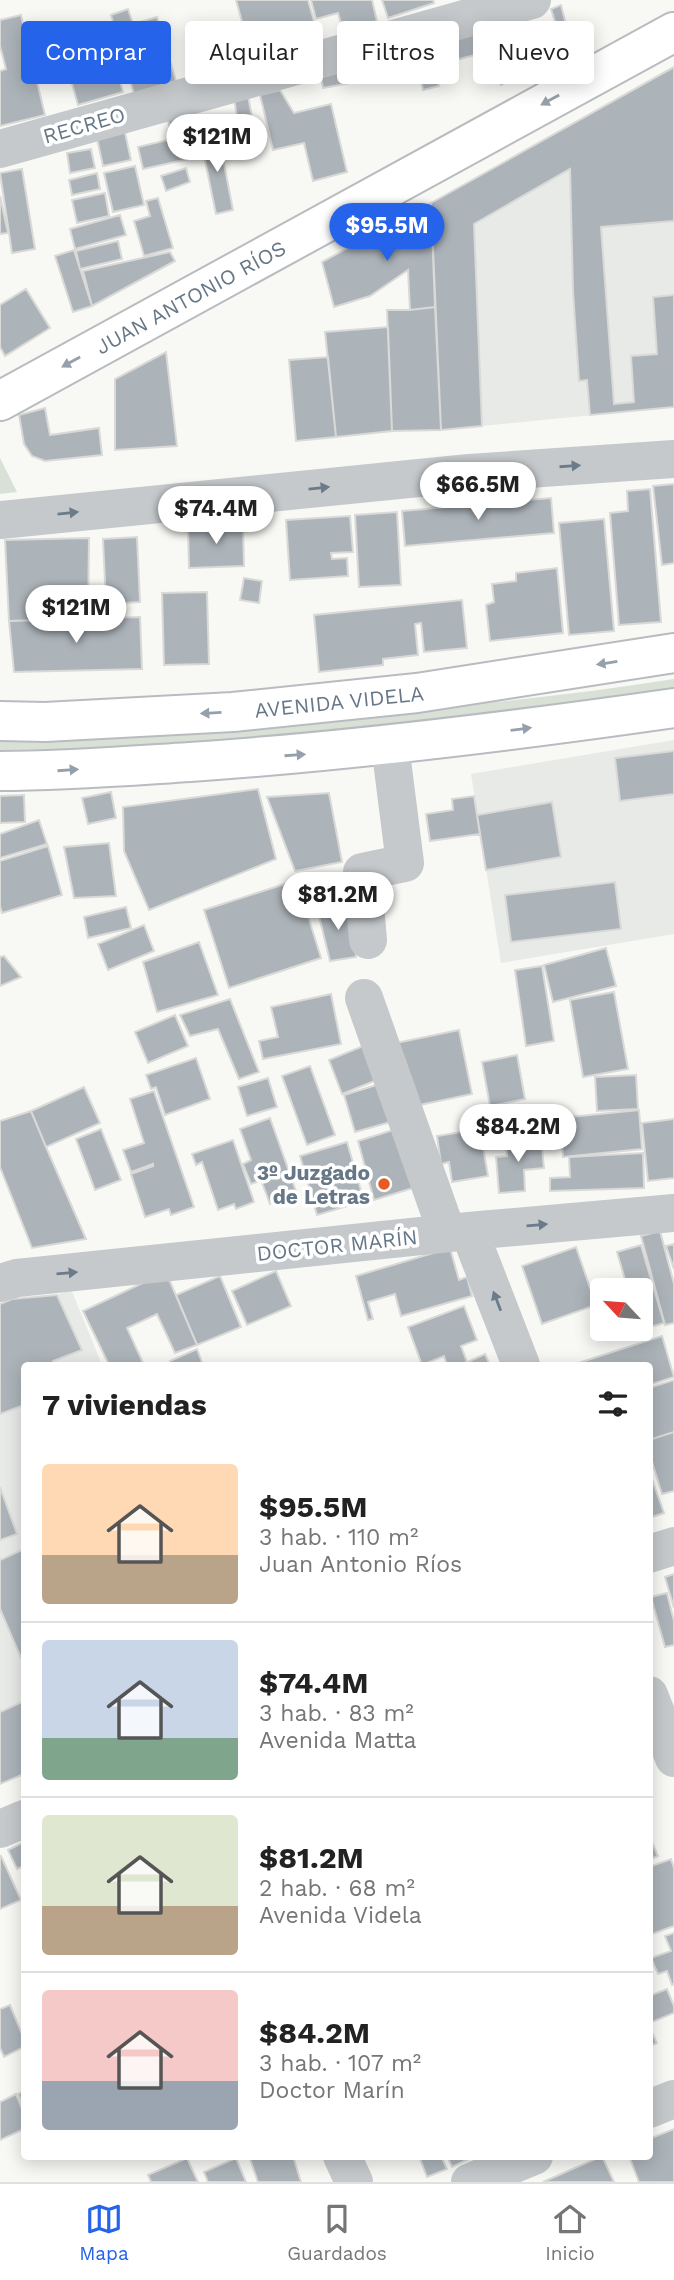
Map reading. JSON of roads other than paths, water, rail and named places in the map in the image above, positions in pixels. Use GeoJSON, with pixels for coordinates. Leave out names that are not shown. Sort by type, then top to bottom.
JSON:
{"type":"FeatureCollection","features":[{"type":"Feature","properties":{"kind":"main road","name":"JUAN ANTONIO RÍOS"},"geometry":{"type":"LineString","coordinates":[[0,401],[674,32]]}},
{"type":"Feature","properties":{"kind":"main road","name":"AVENIDA VIDELA"},"geometry":{"type":"LineString","coordinates":[[0,720],[45,722],[233,712],[417,693],[674,653]]}},
{"type":"Feature","properties":{"kind":"main road"},"geometry":{"type":"LineString","coordinates":[[0,771],[55,771],[320,753],[559,725],[674,708]]}},
{"type":"Feature","properties":{"kind":"street","name":"RECREO"},"geometry":{"type":"LineString","coordinates":[[0,149],[532,0]]}},
{"type":"Feature","properties":{"kind":"street"},"geometry":{"type":"LineString","coordinates":[[0,520],[469,473],[674,459]]}},
{"type":"Feature","properties":{"kind":"street"},"geometry":{"type":"LineString","coordinates":[[368,940],[362,872],[405,863],[390,745]]}},
{"type":"Feature","properties":{"kind":"street"},"geometry":{"type":"LineString","coordinates":[[364,998],[458,1232],[520,1362]]}},
{"type":"Feature","properties":{"kind":"street","name":"DOCTOR MARÍN"},"geometry":{"type":"LineString","coordinates":[[0,1283],[16,1278],[458,1232],[674,1213]]}},
{"type":"Feature","properties":{"kind":"street"},"geometry":{"type":"LineString","coordinates":[[653,1553],[674,1546]]}},
{"type":"Feature","properties":{"kind":"street"},"geometry":{"type":"LineString","coordinates":[[653,1705],[674,1758]]}},
{"type":"Feature","properties":{"kind":"street"},"geometry":{"type":"LineString","coordinates":[[0,1829],[21,1820]]}},
{"type":"Feature","properties":{"kind":"street"},"geometry":{"type":"LineString","coordinates":[[653,2107],[674,2099]]}},
{"type":"Feature","properties":{"kind":"street"},"geometry":{"type":"LineString","coordinates":[[344,2160],[354,2182]]}},
{"type":"Feature","properties":{"kind":"street"},"geometry":{"type":"LineString","coordinates":[[470,2182],[524,2160]]}},
{"type":"Feature","properties":{"kind":"place","name":"3º Juzgado de Letras"},"geometry":{"type":"Point","coordinates":[384,1184]}}]}
